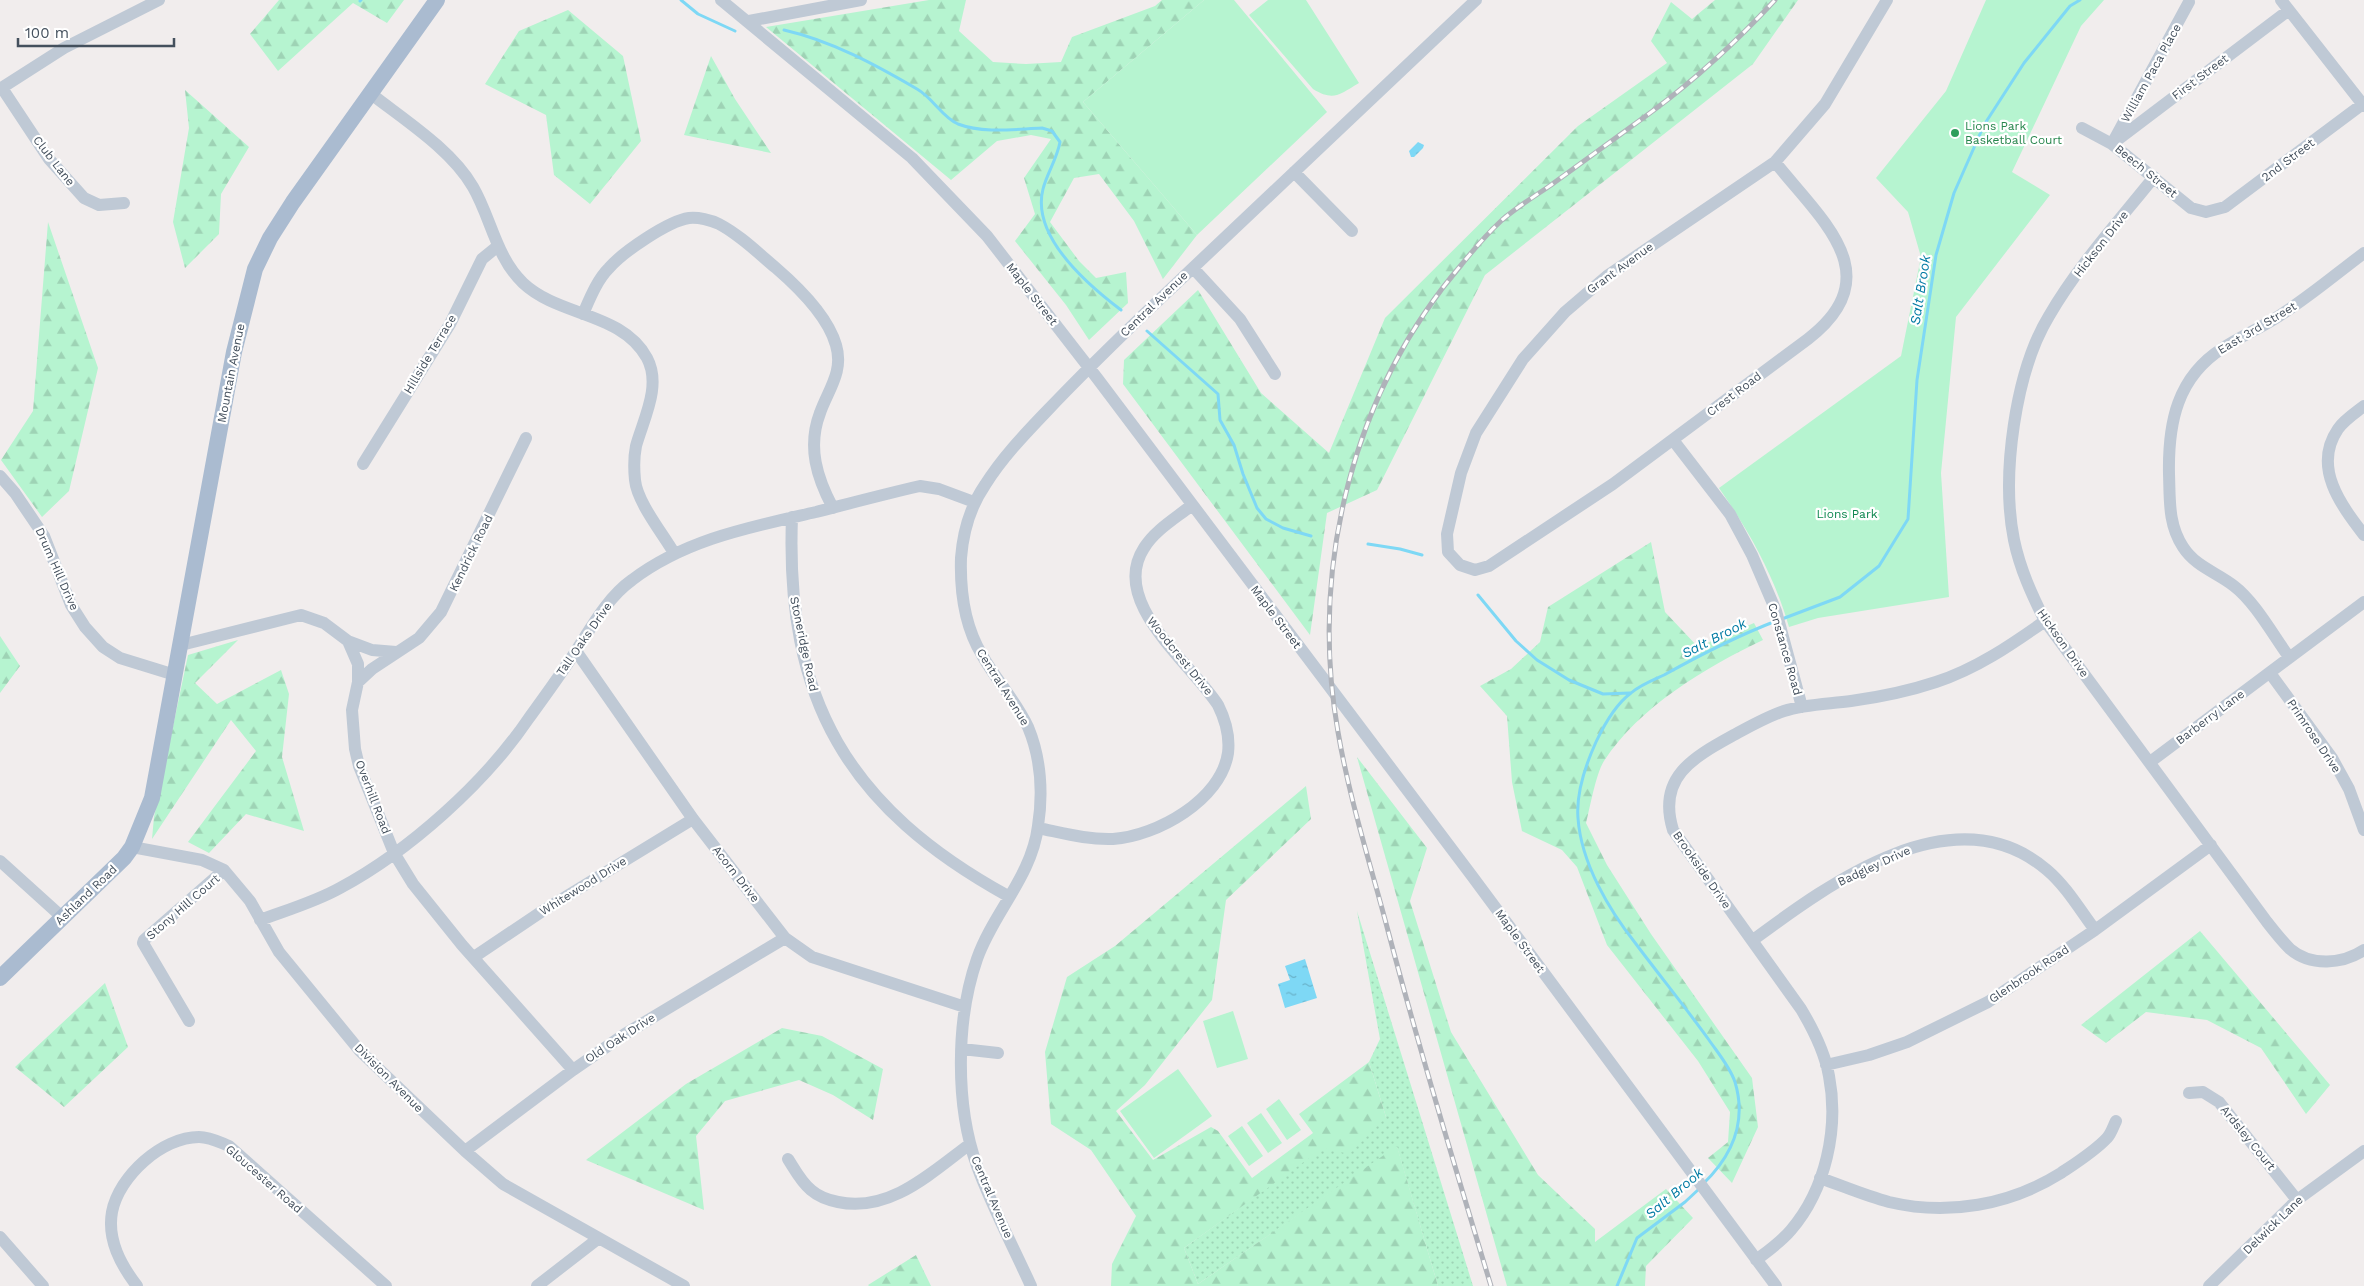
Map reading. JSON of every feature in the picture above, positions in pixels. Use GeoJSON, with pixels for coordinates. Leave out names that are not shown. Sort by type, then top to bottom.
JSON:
{"type":"FeatureCollection","features":[{"type":"Feature","properties":{"kind":"main road","name":"Mountain Avenue"},"geometry":{"type":"LineString","coordinates":[[152,798],[234,352],[255,269],[270,238],[293,202],[437,0]]}},
{"type":"Feature","properties":{"kind":"main road","name":"Ashland Road"},"geometry":{"type":"LineString","coordinates":[[0,978],[124,858],[132,847],[152,798]]}},
{"type":"Feature","properties":{"kind":"street"},"geometry":{"type":"LineString","coordinates":[[1,89],[64,48],[159,0]]}},
{"type":"Feature","properties":{"kind":"street","name":"Maple Street"},"geometry":{"type":"LineString","coordinates":[[721,0],[749,21],[912,158],[987,236],[1472,876],[1694,1178],[1776,1286]]}},
{"type":"Feature","properties":{"kind":"street"},"geometry":{"type":"LineString","coordinates":[[749,21],[861,0]]}},
{"type":"Feature","properties":{"kind":"street","name":"Central Avenue"},"geometry":{"type":"LineString","coordinates":[[1031,1286],[977,1167],[970,1144],[964,1100],[962,1049],[964,1006],[977,957],[1008,896],[1024,871],[1034,848],[1038,828],[1040,778],[1030,731],[1015,703],[980,652],[965,608],[961,570],[963,542],[974,502],[1003,458],[1088,367],[1476,0]]}},
{"type":"Feature","properties":{"kind":"street","name":"Grant Avenue"},"geometry":{"type":"LineString","coordinates":[[1482,568],[1474,570],[1460,565],[1448,552],[1446,538],[1450,513],[1461,473],[1476,434],[1523,358],[1565,312],[1607,276],[1775,162],[1825,104],[1887,0]]}},
{"type":"Feature","properties":{"kind":"street","name":"William Paca Place"},"geometry":{"type":"LineString","coordinates":[[2112,144],[2189,2]]}},
{"type":"Feature","properties":{"kind":"street"},"geometry":{"type":"LineString","coordinates":[[2285,5],[2364,104]]}},
{"type":"Feature","properties":{"kind":"street","name":"First Street"},"geometry":{"type":"LineString","coordinates":[[2112,144],[2285,5]]}},
{"type":"Feature","properties":{"kind":"street","name":"Club Lane"},"geometry":{"type":"LineString","coordinates":[[1,89],[49,159],[84,198],[99,204],[124,203]]}},
{"type":"Feature","properties":{"kind":"street"},"geometry":{"type":"LineString","coordinates":[[370,93],[433,142],[465,176],[473,187],[498,246],[513,273],[524,285],[544,298],[618,328],[634,341],[648,359],[652,374],[652,392],[636,448],[635,481],[638,493],[674,553]]}},
{"type":"Feature","properties":{"kind":"street","name":"2nd Street"},"geometry":{"type":"LineString","coordinates":[[2210,212],[2225,206],[2364,104]]}},
{"type":"Feature","properties":{"kind":"street","name":"Beech Street"},"geometry":{"type":"LineString","coordinates":[[2082,128],[2112,144],[2191,208],[2210,212]]}},
{"type":"Feature","properties":{"kind":"street","name":"Crest Road"},"geometry":{"type":"LineString","coordinates":[[1482,568],[1489,566],[1613,484],[1822,328],[1833,317],[1844,298],[1847,271],[1839,246],[1775,162]]}},
{"type":"Feature","properties":{"kind":"street"},"geometry":{"type":"LineString","coordinates":[[1294,172],[1352,231]]}},
{"type":"Feature","properties":{"kind":"street","name":"Hickson Drive"},"geometry":{"type":"LineString","coordinates":[[2154,177],[2060,299],[2034,344],[2024,372],[2015,420],[2008,488],[2010,514],[2021,567],[2030,592],[2045,621],[2266,922],[2291,949],[2311,958],[2331,962],[2351,957],[2364,950]]}},
{"type":"Feature","properties":{"kind":"street"},"geometry":{"type":"LineString","coordinates":[[583,314],[591,296],[609,268],[637,246],[672,224],[689,218],[709,220],[719,224],[747,243],[803,292],[830,330],[835,342],[838,360],[837,373],[820,412],[814,443],[817,474],[833,508]]}},
{"type":"Feature","properties":{"kind":"street","name":"Hillside Terrace"},"geometry":{"type":"LineString","coordinates":[[363,464],[450,324],[482,259],[498,246]]}},
{"type":"Feature","properties":{"kind":"street","name":"East 3rd Street"},"geometry":{"type":"LineString","coordinates":[[2290,657],[2245,596],[2234,586],[2202,567],[2190,556],[2180,542],[2173,526],[2170,510],[2169,451],[2171,427],[2178,403],[2186,386],[2202,366],[2221,349],[2267,324],[2296,305],[2364,253]]}},
{"type":"Feature","properties":{"kind":"street"},"geometry":{"type":"LineString","coordinates":[[1192,268],[1240,319],[1275,374]]}},
{"type":"Feature","properties":{"kind":"street"},"geometry":{"type":"LineString","coordinates":[[2364,406],[2338,428],[2329,450],[2331,484],[2346,510],[2364,534]]}},
{"type":"Feature","properties":{"kind":"street","name":"Kendrick Road"},"geometry":{"type":"LineString","coordinates":[[358,682],[372,669],[419,638],[441,612],[526,438]]}},
{"type":"Feature","properties":{"kind":"street","name":"Constance Road"},"geometry":{"type":"LineString","coordinates":[[1673,440],[1730,514],[1752,555],[1776,611],[1802,707]]}},
{"type":"Feature","properties":{"kind":"street","name":"Drum Hill Drive"},"geometry":{"type":"LineString","coordinates":[[0,476],[20,499],[44,536],[71,605],[85,626],[103,647],[120,658],[175,675]]}},
{"type":"Feature","properties":{"kind":"street","name":"Tall Oaks Drive"},"geometry":{"type":"LineString","coordinates":[[260,920],[317,900],[342,887],[394,853],[451,807],[492,765],[524,726],[617,593],[632,580],[674,553],[733,531],[920,486],[939,488],[974,502]]}},
{"type":"Feature","properties":{"kind":"street","name":"Woodcrest Drive"},"geometry":{"type":"LineString","coordinates":[[1038,828],[1100,839],[1141,834],[1166,824],[1189,808],[1208,791],[1221,772],[1228,752],[1224,716],[1218,705],[1147,617],[1136,591],[1135,569],[1144,547],[1152,537],[1192,505]]}},
{"type":"Feature","properties":{"kind":"street","name":"Stoneridge Road"},"geometry":{"type":"LineString","coordinates":[[792,517],[792,584],[796,620],[814,696],[826,723],[870,790],[890,811],[941,855],[1008,896]]}},
{"type":"Feature","properties":{"kind":"street"},"geometry":{"type":"LineString","coordinates":[[2290,657],[2364,602]]}},
{"type":"Feature","properties":{"kind":"street","name":"Overhill Road"},"geometry":{"type":"LineString","coordinates":[[181,645],[301,615],[324,623],[348,641],[358,664],[358,682],[352,710],[355,749],[359,766],[394,853],[413,884],[572,1070]]}},
{"type":"Feature","properties":{"kind":"street","name":"Brookside Drive"},"geometry":{"type":"LineString","coordinates":[[1756,1260],[1780,1241],[1796,1223],[1812,1198],[1826,1159],[1832,1118],[1832,1097],[1826,1064],[1810,1023],[1753,940],[1679,841],[1669,818],[1670,794],[1677,776],[1694,758],[1750,726],[1783,712],[1802,707],[1896,694],[1937,682],[1971,668],[2012,644],[2045,621]]}},
{"type":"Feature","properties":{"kind":"street"},"geometry":{"type":"LineString","coordinates":[[348,641],[372,650],[396,652]]}},
{"type":"Feature","properties":{"kind":"street","name":"Acorn Drive"},"geometry":{"type":"LineString","coordinates":[[576,651],[693,819],[785,938],[812,957],[964,1006]]}},
{"type":"Feature","properties":{"kind":"street","name":"Barberry Lane"},"geometry":{"type":"LineString","coordinates":[[2150,762],[2290,657]]}},
{"type":"Feature","properties":{"kind":"street","name":"Primrose Drive"},"geometry":{"type":"LineString","coordinates":[[2270,672],[2332,758],[2348,789],[2364,830]]}},
{"type":"Feature","properties":{"kind":"street","name":"Whitewood Drive"},"geometry":{"type":"LineString","coordinates":[[474,957],[544,910],[693,819]]}},
{"type":"Feature","properties":{"kind":"street","name":"Badgley Drive"},"geometry":{"type":"LineString","coordinates":[[1753,940],[1819,892],[1853,874],[1894,855],[1924,844],[1949,839],[1968,838],[2004,846],[2034,860],[2059,882],[2095,930]]}},
{"type":"Feature","properties":{"kind":"street","name":"Glenbrook Road"},"geometry":{"type":"LineString","coordinates":[[1826,1064],[1869,1055],[1907,1042],[1941,1027],[1988,1002],[2095,930],[2211,845]]}},
{"type":"Feature","properties":{"kind":"street","name":"Division Avenue"},"geometry":{"type":"LineString","coordinates":[[132,847],[202,860],[224,870],[237,883],[250,901],[279,952],[360,1051],[465,1151],[503,1184],[684,1286]]}},
{"type":"Feature","properties":{"kind":"street"},"geometry":{"type":"LineString","coordinates":[[0,861],[62,917]]}},
{"type":"Feature","properties":{"kind":"street","name":"Stony Hill Court"},"geometry":{"type":"LineString","coordinates":[[189,1021],[143,943],[144,940],[224,870]]}},
{"type":"Feature","properties":{"kind":"street","name":"Old Oak Drive"},"geometry":{"type":"LineString","coordinates":[[465,1151],[572,1070],[625,1034],[785,938]]}},
{"type":"Feature","properties":{"kind":"street"},"geometry":{"type":"LineString","coordinates":[[962,1049],[998,1053]]}},
{"type":"Feature","properties":{"kind":"street","name":"Ardsley Court"},"geometry":{"type":"LineString","coordinates":[[2189,1093],[2202,1092],[2219,1102],[2297,1200]]}},
{"type":"Feature","properties":{"kind":"street"},"geometry":{"type":"LineString","coordinates":[[1820,1178],[1884,1201],[1915,1206],[1946,1208],[1984,1204],[2029,1190],[2056,1176],[2107,1138],[2116,1121]]}},
{"type":"Feature","properties":{"kind":"street","name":"Gloucester Road"},"geometry":{"type":"LineString","coordinates":[[136,1286],[118,1258],[115,1249],[112,1221],[116,1203],[129,1178],[147,1160],[175,1142],[199,1137],[216,1140],[229,1146],[386,1286]]}},
{"type":"Feature","properties":{"kind":"street"},"geometry":{"type":"LineString","coordinates":[[788,1160],[801,1179],[820,1197],[844,1204],[860,1205],[892,1197],[907,1189],[970,1144]]}},
{"type":"Feature","properties":{"kind":"street","name":"Delwick Lane"},"geometry":{"type":"LineString","coordinates":[[2209,1286],[2297,1200],[2364,1151]]}},
{"type":"Feature","properties":{"kind":"street"},"geometry":{"type":"LineString","coordinates":[[0,1237],[43,1286]]}},
{"type":"Feature","properties":{"kind":"street"},"geometry":{"type":"LineString","coordinates":[[537,1286],[599,1238]]}},
{"type":"Feature","properties":{"kind":"green space"},"geometry":{"type":"Polygon","coordinates":[[[279,0],[404,0],[387,23],[353,3],[278,71],[250,34],[279,0]]]}},
{"type":"Feature","properties":{"kind":"green space"},"geometry":{"type":"Polygon","coordinates":[[[929,0],[966,0],[959,31],[993,62],[1026,64],[1061,62],[1072,37],[1155,6],[1162,0],[1204,0],[1083,102],[1197,235],[1163,279],[1134,221],[1099,174],[1074,178],[1050,222],[1079,261],[1096,278],[1126,272],[1128,303],[1089,340],[1066,305],[1015,241],[1035,214],[1024,178],[1051,139],[1031,135],[997,141],[951,180],[766,27],[929,0]]]}},
{"type":"Feature","properties":{"kind":"green space"},"geometry":{"type":"Polygon","coordinates":[[[1204,0],[1234,0],[1327,112],[1197,235],[1083,102],[1204,0]]]}},
{"type":"Feature","properties":{"kind":"green space"},"geometry":{"type":"Polygon","coordinates":[[[1268,0],[1306,0],[1359,83],[1342,93],[1332,96],[1313,89],[1249,15],[1268,0]]]}},
{"type":"Feature","properties":{"kind":"green space"},"geometry":{"type":"Polygon","coordinates":[[[1715,0],[1798,0],[1753,64],[1485,275],[1377,490],[1327,513],[1310,635],[1123,384],[1124,360],[1198,290],[1261,393],[1329,453],[1385,318],[1578,126],[1667,63],[1651,41],[1671,2],[1692,19],[1715,0]]]}},
{"type":"Feature","properties":{"kind":"green space","name":"Lions Park"},"geometry":{"type":"Polygon","coordinates":[[[1986,0],[2104,0],[2081,26],[2012,172],[2050,195],[1956,317],[1941,473],[1949,597],[1818,618],[1789,627],[1776,589],[1760,554],[1719,488],[1901,356],[1921,257],[1908,212],[1876,178],[1946,91],[1986,0]]]}},
{"type":"Feature","properties":{"kind":"green space"},"geometry":{"type":"Polygon","coordinates":[[[568,10],[623,56],[641,141],[590,204],[554,175],[546,115],[485,84],[519,31],[568,10]]]}},
{"type":"Feature","properties":{"kind":"green space"},"geometry":{"type":"Polygon","coordinates":[[[711,56],[735,99],[771,153],[684,135],[711,56]]]}},
{"type":"Feature","properties":{"kind":"green space"},"geometry":{"type":"Polygon","coordinates":[[[185,90],[249,147],[221,194],[219,234],[185,268],[173,222],[189,128],[185,90]]]}},
{"type":"Feature","properties":{"kind":"green space"},"geometry":{"type":"Polygon","coordinates":[[[48,222],[98,368],[69,491],[42,517],[1,460],[33,411],[48,222]]]}},
{"type":"Feature","properties":{"kind":"green space"},"geometry":{"type":"Polygon","coordinates":[[[1651,542],[1665,612],[1698,647],[1754,623],[1763,640],[1719,663],[1675,690],[1636,723],[1619,741],[1601,766],[1586,823],[1607,865],[1651,934],[1752,1078],[1758,1127],[1732,1183],[1708,1158],[1728,1142],[1730,1112],[1698,1061],[1607,945],[1577,867],[1562,850],[1522,831],[1512,782],[1507,716],[1480,686],[1511,669],[1540,642],[1548,607],[1651,542]]]}},
{"type":"Feature","properties":{"kind":"green space"},"geometry":{"type":"Polygon","coordinates":[[[0,636],[20,666],[0,693],[0,636]]]}},
{"type":"Feature","properties":{"kind":"green space"},"geometry":{"type":"Polygon","coordinates":[[[238,640],[195,683],[217,704],[281,670],[289,694],[282,757],[304,831],[246,814],[209,853],[188,842],[256,751],[231,720],[152,839],[154,817],[188,655],[238,640]]]}},
{"type":"Feature","properties":{"kind":"green space"},"geometry":{"type":"Polygon","coordinates":[[[1357,757],[1427,848],[1410,901],[1451,1032],[1538,1175],[1595,1229],[1595,1242],[1666,1189],[1693,1218],[1646,1266],[1645,1286],[1507,1286],[1357,757]]]}},
{"type":"Feature","properties":{"kind":"green space"},"geometry":{"type":"Polygon","coordinates":[[[1306,786],[1311,819],[1226,900],[1212,1000],[1145,1085],[1116,1111],[1153,1160],[1211,1127],[1218,1131],[1252,1178],[1313,1133],[1299,1114],[1369,1062],[1386,1117],[1349,1154],[1323,1148],[1184,1248],[1198,1284],[1397,1146],[1438,1286],[1111,1286],[1112,1264],[1136,1216],[1091,1150],[1051,1124],[1045,1052],[1067,977],[1115,946],[1306,786]]]}},
{"type":"Feature","properties":{"kind":"green space"},"geometry":{"type":"Polygon","coordinates":[[[1357,911],[1473,1286],[1438,1286],[1397,1147],[1198,1284],[1184,1248],[1323,1147],[1386,1117],[1369,1062],[1380,1039],[1357,911]]]}},
{"type":"Feature","properties":{"kind":"green space"},"geometry":{"type":"Polygon","coordinates":[[[2200,931],[2330,1085],[2306,1114],[2261,1048],[2207,1020],[2146,1012],[2106,1043],[2081,1025],[2200,931]]]}},
{"type":"Feature","properties":{"kind":"green space"},"geometry":{"type":"Polygon","coordinates":[[[105,983],[128,1047],[64,1107],[15,1067],[105,983]]]}},
{"type":"Feature","properties":{"kind":"green space"},"geometry":{"type":"Polygon","coordinates":[[[1233,1011],[1248,1059],[1217,1068],[1203,1021],[1233,1011]]]}},
{"type":"Feature","properties":{"kind":"green space"},"geometry":{"type":"Polygon","coordinates":[[[782,1028],[822,1036],[883,1069],[873,1120],[833,1095],[799,1080],[725,1101],[696,1136],[704,1210],[586,1160],[686,1084],[782,1028]]]}},
{"type":"Feature","properties":{"kind":"green space"},"geometry":{"type":"Polygon","coordinates":[[[1178,1069],[1212,1116],[1154,1158],[1120,1111],[1178,1069]]]}},
{"type":"Feature","properties":{"kind":"green space"},"geometry":{"type":"Polygon","coordinates":[[[1279,1099],[1301,1130],[1287,1140],[1266,1109],[1279,1099]]]}},
{"type":"Feature","properties":{"kind":"green space"},"geometry":{"type":"Polygon","coordinates":[[[1261,1113],[1282,1143],[1268,1153],[1247,1123],[1261,1113]]]}},
{"type":"Feature","properties":{"kind":"green space"},"geometry":{"type":"Polygon","coordinates":[[[1242,1126],[1263,1156],[1249,1166],[1228,1136],[1242,1126]]]}},
{"type":"Feature","properties":{"kind":"green space"},"geometry":{"type":"Polygon","coordinates":[[[916,1255],[931,1286],[868,1285],[916,1255]]]}},
{"type":"Feature","properties":{"kind":"water"},"geometry":{"type":"Polygon","coordinates":[[[1418,142],[1424,145],[1423,148],[1414,157],[1411,157],[1409,151],[1418,142]]]}},
{"type":"Feature","properties":{"kind":"water"},"geometry":{"type":"Polygon","coordinates":[[[1305,959],[1317,998],[1285,1008],[1278,984],[1290,980],[1285,966],[1305,959]]]}},
{"type":"Feature","properties":{"kind":"waterway"},"geometry":{"type":"LineString","coordinates":[[681,0],[698,14],[735,31]]}},
{"type":"Feature","properties":{"kind":"waterway","name":"Salt Brook"},"geometry":{"type":"LineString","coordinates":[[1782,619],[1840,597],[1879,566],[1908,519],[1917,380],[1936,255],[1954,193],[1984,125],[2024,63],[2070,6],[2080,0]]}},
{"type":"Feature","properties":{"kind":"waterway"},"geometry":{"type":"LineString","coordinates":[[784,30],[819,40],[886,71],[923,93],[947,117],[958,124],[989,130],[1042,128],[1052,131],[1060,142],[1043,189],[1042,207],[1045,224],[1065,258],[1093,287],[1121,310]]}},
{"type":"Feature","properties":{"kind":"waterway"},"geometry":{"type":"LineString","coordinates":[[1147,331],[1218,394],[1220,420],[1234,445],[1257,508],[1266,519],[1283,528],[1311,536]]}},
{"type":"Feature","properties":{"kind":"waterway"},"geometry":{"type":"LineString","coordinates":[[1368,544],[1422,555]]}},
{"type":"Feature","properties":{"kind":"waterway"},"geometry":{"type":"LineString","coordinates":[[1478,595],[1516,641],[1537,660],[1569,680],[1603,694],[1630,693]]}},
{"type":"Feature","properties":{"kind":"waterway","name":"Salt Brook"},"geometry":{"type":"LineString","coordinates":[[1703,1184],[1722,1162],[1734,1138],[1739,1111],[1735,1082],[1720,1055],[1626,931],[1598,885],[1580,835],[1578,818],[1580,789],[1585,769],[1603,729],[1620,703],[1635,690],[1705,653],[1776,621]]}},
{"type":"Feature","properties":{"kind":"waterway","name":"Salt Brook"},"geometry":{"type":"LineString","coordinates":[[1617,1286],[1637,1238],[1685,1202],[1699,1189]]}},
{"type":"Feature","properties":{"kind":"railway"},"geometry":{"type":"LineString","coordinates":[[1491,1286],[1399,972],[1354,805],[1338,732],[1331,670],[1330,607],[1336,545],[1348,484],[1367,424],[1393,368],[1424,314],[1476,247],[1502,220],[1686,85],[1747,30],[1775,0]]}},
{"type":"Feature","properties":{"kind":"place","name":"Lions Park Basketball Court"},"geometry":{"type":"Point","coordinates":[1955,133]}}]}
